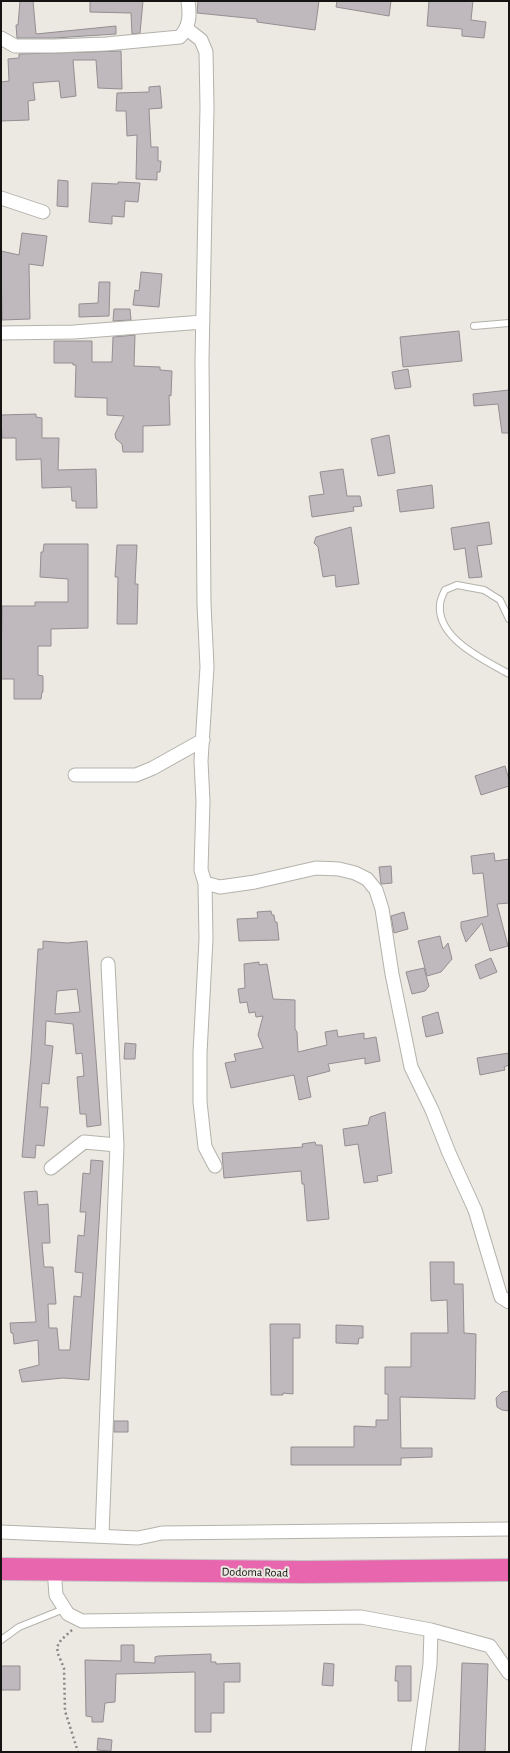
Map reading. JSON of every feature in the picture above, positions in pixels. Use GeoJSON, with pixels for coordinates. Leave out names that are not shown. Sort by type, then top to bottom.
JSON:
{"type":"FeatureCollection","features":[{"type":"Feature","properties":{"kind":"highway","name":"Dodoma Road"},"geometry":{"type":"LineString","coordinates":[[1,1569],[304,1572],[509,1570]]}},
{"type":"Feature","properties":{"kind":"street"},"geometry":{"type":"LineString","coordinates":[[1,38],[15,46],[62,46],[180,37],[187,29],[190,11],[188,1]]}},
{"type":"Feature","properties":{"kind":"street"},"geometry":{"type":"LineString","coordinates":[[187,29],[201,40],[206,52],[207,107],[204,322],[202,360],[204,604],[208,667],[201,761],[203,801],[201,870],[205,883],[206,939],[200,1053],[200,1102],[205,1146],[215,1166]]}},
{"type":"Feature","properties":{"kind":"street"},"geometry":{"type":"LineString","coordinates":[[1,198],[43,212]]}},
{"type":"Feature","properties":{"kind":"street"},"geometry":{"type":"LineString","coordinates":[[1,333],[74,332],[204,322]]}},
{"type":"Feature","properties":{"kind":"street"},"geometry":{"type":"LineString","coordinates":[[75,775],[136,775],[153,768],[203,740]]}},
{"type":"Feature","properties":{"kind":"street"},"geometry":{"type":"LineString","coordinates":[[205,883],[220,887],[255,882],[316,868],[339,869],[355,873],[367,880],[376,890],[382,909],[392,974],[411,1067],[432,1110],[449,1153],[475,1210],[502,1297],[509,1302]]}},
{"type":"Feature","properties":{"kind":"street"},"geometry":{"type":"LineString","coordinates":[[102,1536],[117,1145],[108,964]]}},
{"type":"Feature","properties":{"kind":"street"},"geometry":{"type":"LineString","coordinates":[[51,1168],[84,1142],[117,1145]]}},
{"type":"Feature","properties":{"kind":"street"},"geometry":{"type":"LineString","coordinates":[[1,1532],[138,1538],[162,1533],[509,1529]]}},
{"type":"Feature","properties":{"kind":"street"},"geometry":{"type":"LineString","coordinates":[[54,1569],[56,1595],[68,1614],[82,1621],[111,1622],[213,1618],[361,1617],[431,1630],[490,1646],[509,1672]]}},
{"type":"Feature","properties":{"kind":"street"},"geometry":{"type":"LineString","coordinates":[[418,1752],[430,1664],[431,1630]]}},
{"type":"Feature","properties":{"kind":"lane"},"geometry":{"type":"LineString","coordinates":[[474,326],[509,323]]}},
{"type":"Feature","properties":{"kind":"lane"},"geometry":{"type":"LineString","coordinates":[[509,619],[500,600],[484,590],[457,585],[445,590],[440,605],[443,623],[459,644],[509,674]]}},
{"type":"Feature","properties":{"kind":"lane"},"geometry":{"type":"LineString","coordinates":[[1,1640],[19,1627],[64,1609]]}},
{"type":"Feature","properties":{"kind":"path"},"geometry":{"type":"LineString","coordinates":[[78,1752],[65,1711],[64,1668],[58,1654],[57,1647],[61,1640],[82,1621]]}},
{"type":"Feature","properties":{"kind":"building"},"geometry":{"type":"Polygon","coordinates":[[[20,1],[33,1],[36,34],[116,26],[116,34],[54,38],[17,38],[16,25],[18,25],[20,1]]]}},
{"type":"Feature","properties":{"kind":"building"},"geometry":{"type":"Polygon","coordinates":[[[90,1],[143,1],[140,33],[132,34],[131,13],[90,12],[90,1]]]}},
{"type":"Feature","properties":{"kind":"building"},"geometry":{"type":"Polygon","coordinates":[[[198,1],[319,1],[315,30],[257,22],[257,19],[197,13],[198,1]]]}},
{"type":"Feature","properties":{"kind":"building"},"geometry":{"type":"Polygon","coordinates":[[[337,1],[391,1],[389,16],[336,7],[337,1]]]}},
{"type":"Feature","properties":{"kind":"building"},"geometry":{"type":"Polygon","coordinates":[[[429,1],[473,1],[471,20],[486,22],[484,38],[462,36],[462,29],[427,26],[429,1]]]}},
{"type":"Feature","properties":{"kind":"building"},"geometry":{"type":"Polygon","coordinates":[[[121,51],[122,89],[98,88],[96,60],[73,60],[76,96],[61,98],[59,81],[33,83],[35,100],[28,101],[29,120],[1,121],[1,82],[9,81],[8,59],[19,58],[19,54],[121,51]]]}},
{"type":"Feature","properties":{"kind":"building"},"geometry":{"type":"Polygon","coordinates":[[[160,86],[162,108],[149,109],[151,147],[158,147],[158,161],[161,161],[160,172],[157,172],[157,180],[136,179],[137,135],[127,136],[126,111],[116,111],[117,93],[149,92],[149,87],[160,86]]]}},
{"type":"Feature","properties":{"kind":"building"},"geometry":{"type":"Polygon","coordinates":[[[58,180],[68,181],[68,207],[57,206],[58,180]]]}},
{"type":"Feature","properties":{"kind":"building"},"geometry":{"type":"Polygon","coordinates":[[[118,182],[140,183],[138,202],[125,201],[124,217],[112,216],[112,224],[89,222],[92,183],[118,184],[118,182]]]}},
{"type":"Feature","properties":{"kind":"building"},"geometry":{"type":"Polygon","coordinates":[[[22,233],[47,236],[43,266],[29,264],[30,319],[2,320],[1,251],[19,255],[22,233]]]}},
{"type":"Feature","properties":{"kind":"building"},"geometry":{"type":"Polygon","coordinates":[[[141,272],[162,274],[159,307],[133,305],[135,290],[139,291],[141,272]]]}},
{"type":"Feature","properties":{"kind":"building"},"geometry":{"type":"Polygon","coordinates":[[[99,282],[110,282],[109,316],[79,317],[79,304],[98,303],[99,282]]]}},
{"type":"Feature","properties":{"kind":"building"},"geometry":{"type":"Polygon","coordinates":[[[114,309],[130,309],[131,320],[113,321],[114,309]]]}},
{"type":"Feature","properties":{"kind":"building"},"geometry":{"type":"Polygon","coordinates":[[[459,331],[462,361],[403,367],[400,337],[459,331]]]}},
{"type":"Feature","properties":{"kind":"building"},"geometry":{"type":"Polygon","coordinates":[[[135,335],[134,366],[160,367],[160,370],[172,371],[171,396],[169,395],[170,425],[143,426],[143,452],[123,452],[122,444],[116,439],[115,434],[124,416],[107,415],[107,398],[75,397],[76,365],[73,365],[73,363],[54,363],[54,341],[92,341],[92,362],[112,362],[113,337],[135,335]]]}},
{"type":"Feature","properties":{"kind":"building"},"geometry":{"type":"Polygon","coordinates":[[[408,369],[411,387],[395,389],[392,372],[408,369]]]}},
{"type":"Feature","properties":{"kind":"building"},"geometry":{"type":"Polygon","coordinates":[[[509,390],[509,433],[502,433],[498,404],[474,406],[473,394],[509,390]]]}},
{"type":"Feature","properties":{"kind":"building"},"geometry":{"type":"Polygon","coordinates":[[[36,414],[36,417],[42,418],[42,438],[59,438],[58,470],[96,469],[97,508],[76,508],[76,501],[72,501],[71,487],[42,488],[41,459],[16,460],[16,438],[2,438],[1,415],[36,414]]]}},
{"type":"Feature","properties":{"kind":"building"},"geometry":{"type":"Polygon","coordinates":[[[389,435],[395,473],[378,476],[371,439],[389,435]]]}},
{"type":"Feature","properties":{"kind":"building"},"geometry":{"type":"Polygon","coordinates":[[[343,469],[347,496],[360,496],[362,506],[353,507],[354,511],[312,517],[309,496],[324,494],[320,472],[343,469]]]}},
{"type":"Feature","properties":{"kind":"building"},"geometry":{"type":"Polygon","coordinates":[[[432,485],[434,508],[400,512],[397,490],[432,485]]]}},
{"type":"Feature","properties":{"kind":"building"},"geometry":{"type":"Polygon","coordinates":[[[489,522],[492,544],[477,546],[482,577],[469,578],[465,548],[454,550],[451,528],[489,522]]]}},
{"type":"Feature","properties":{"kind":"building"},"geometry":{"type":"Polygon","coordinates":[[[351,527],[359,584],[336,587],[335,575],[323,577],[318,547],[314,543],[316,537],[351,527]]]}},
{"type":"Feature","properties":{"kind":"building"},"geometry":{"type":"Polygon","coordinates":[[[44,544],[88,544],[88,628],[51,629],[51,646],[38,646],[38,675],[43,676],[43,692],[41,699],[14,699],[14,679],[1,679],[2,606],[35,606],[35,602],[68,602],[68,579],[40,577],[41,552],[43,552],[44,544]]]}},
{"type":"Feature","properties":{"kind":"building"},"geometry":{"type":"Polygon","coordinates":[[[117,545],[137,545],[135,584],[138,584],[137,624],[117,624],[118,577],[115,577],[117,545]]]}},
{"type":"Feature","properties":{"kind":"building"},"geometry":{"type":"Polygon","coordinates":[[[505,766],[509,786],[481,795],[475,776],[505,766]]]}},
{"type":"Feature","properties":{"kind":"building"},"geometry":{"type":"Polygon","coordinates":[[[494,853],[495,861],[509,859],[509,903],[497,904],[508,946],[490,951],[482,923],[466,942],[461,928],[461,922],[488,916],[483,873],[473,874],[471,856],[494,853]]]}},
{"type":"Feature","properties":{"kind":"building"},"geometry":{"type":"Polygon","coordinates":[[[391,866],[392,883],[381,884],[379,867],[391,866]]]}},
{"type":"Feature","properties":{"kind":"building"},"geometry":{"type":"Polygon","coordinates":[[[271,911],[272,915],[274,915],[275,922],[277,922],[279,940],[239,941],[237,919],[258,918],[257,912],[271,911]]]}},
{"type":"Feature","properties":{"kind":"building"},"geometry":{"type":"Polygon","coordinates":[[[404,912],[408,929],[394,933],[391,916],[404,912]]]}},
{"type":"Feature","properties":{"kind":"building"},"geometry":{"type":"Polygon","coordinates":[[[440,936],[443,949],[448,943],[452,959],[441,972],[427,976],[418,941],[440,936]]]}},
{"type":"Feature","properties":{"kind":"building"},"geometry":{"type":"Polygon","coordinates":[[[43,941],[67,943],[87,941],[101,1125],[87,1127],[86,1114],[80,1114],[77,1077],[84,1076],[82,1053],[76,1054],[73,1024],[46,1021],[45,1045],[53,1046],[49,1084],[42,1083],[40,1107],[48,1107],[44,1146],[36,1145],[35,1158],[22,1157],[31,1057],[38,949],[43,949],[43,941]],[[77,989],[57,991],[55,1014],[80,1012],[77,989]]]}},
{"type":"Feature","properties":{"kind":"building"},"geometry":{"type":"Polygon","coordinates":[[[491,958],[497,972],[480,979],[475,965],[491,958]]]}},
{"type":"Feature","properties":{"kind":"building"},"geometry":{"type":"Polygon","coordinates":[[[259,962],[259,965],[267,964],[273,999],[295,1000],[295,1029],[297,1032],[298,1052],[327,1045],[325,1032],[337,1030],[338,1037],[364,1033],[364,1039],[376,1037],[380,1061],[365,1064],[365,1058],[328,1064],[330,1071],[307,1077],[311,1097],[299,1100],[294,1075],[231,1088],[225,1063],[236,1061],[234,1054],[263,1048],[258,1035],[263,1016],[256,1017],[255,1012],[249,1013],[247,1002],[240,1003],[238,989],[245,988],[244,964],[259,962]]]}},
{"type":"Feature","properties":{"kind":"building"},"geometry":{"type":"Polygon","coordinates":[[[424,968],[429,986],[425,991],[412,994],[406,972],[424,968]]]}},
{"type":"Feature","properties":{"kind":"building"},"geometry":{"type":"Polygon","coordinates":[[[438,1012],[443,1033],[426,1037],[422,1017],[438,1012]]]}},
{"type":"Feature","properties":{"kind":"building"},"geometry":{"type":"Polygon","coordinates":[[[125,1043],[136,1044],[135,1059],[124,1059],[125,1043]]]}},
{"type":"Feature","properties":{"kind":"building"},"geometry":{"type":"Polygon","coordinates":[[[509,1053],[509,1065],[504,1067],[505,1070],[480,1075],[477,1058],[509,1053]]]}},
{"type":"Feature","properties":{"kind":"building"},"geometry":{"type":"Polygon","coordinates":[[[385,1112],[392,1173],[377,1176],[378,1181],[364,1183],[358,1144],[345,1146],[343,1129],[368,1125],[370,1117],[385,1112]]]}},
{"type":"Feature","properties":{"kind":"building"},"geometry":{"type":"Polygon","coordinates":[[[315,1142],[316,1145],[322,1145],[329,1219],[307,1221],[304,1184],[302,1184],[301,1171],[224,1178],[222,1153],[303,1147],[302,1144],[315,1142]]]}},
{"type":"Feature","properties":{"kind":"building"},"geometry":{"type":"Polygon","coordinates":[[[91,1160],[103,1161],[89,1380],[63,1378],[22,1382],[19,1370],[39,1365],[38,1340],[14,1344],[10,1323],[36,1322],[24,1192],[37,1191],[38,1205],[48,1204],[50,1243],[42,1243],[44,1267],[53,1267],[56,1304],[48,1304],[49,1328],[57,1328],[59,1350],[70,1350],[74,1296],[81,1297],[83,1273],[75,1272],[78,1235],[84,1236],[86,1212],[80,1212],[83,1173],[90,1174],[91,1160]]]}},
{"type":"Feature","properties":{"kind":"building"},"geometry":{"type":"Polygon","coordinates":[[[430,1262],[454,1262],[454,1284],[463,1284],[464,1333],[476,1334],[475,1399],[400,1397],[401,1448],[432,1448],[432,1457],[401,1458],[401,1465],[291,1465],[291,1447],[354,1447],[354,1426],[376,1427],[376,1420],[388,1420],[388,1394],[385,1394],[385,1367],[411,1367],[411,1333],[448,1333],[447,1300],[431,1301],[430,1262]]]}},
{"type":"Feature","properties":{"kind":"building"},"geometry":{"type":"Polygon","coordinates":[[[270,1324],[300,1324],[300,1338],[293,1338],[293,1394],[283,1393],[283,1395],[271,1395],[270,1324]]]}},
{"type":"Feature","properties":{"kind":"building"},"geometry":{"type":"Polygon","coordinates":[[[336,1325],[363,1326],[363,1338],[359,1338],[358,1344],[336,1343],[336,1325]]]}},
{"type":"Feature","properties":{"kind":"building"},"geometry":{"type":"Polygon","coordinates":[[[509,1391],[509,1411],[502,1410],[497,1407],[496,1398],[502,1392],[509,1391]]]}},
{"type":"Feature","properties":{"kind":"building"},"geometry":{"type":"Polygon","coordinates":[[[114,1421],[128,1421],[128,1432],[114,1432],[114,1421]]]}},
{"type":"Feature","properties":{"kind":"building"},"geometry":{"type":"Polygon","coordinates":[[[121,1645],[134,1645],[134,1662],[155,1663],[155,1657],[158,1656],[211,1654],[211,1662],[216,1662],[216,1664],[240,1663],[240,1682],[224,1682],[224,1713],[211,1713],[211,1732],[195,1732],[195,1672],[116,1674],[115,1702],[105,1703],[103,1722],[92,1722],[92,1717],[86,1716],[85,1660],[121,1661],[121,1645]]]}},
{"type":"Feature","properties":{"kind":"building"},"geometry":{"type":"Polygon","coordinates":[[[324,1663],[334,1664],[333,1686],[322,1685],[324,1663]]]}},
{"type":"Feature","properties":{"kind":"building"},"geometry":{"type":"Polygon","coordinates":[[[462,1663],[488,1664],[485,1752],[459,1752],[462,1663]]]}},
{"type":"Feature","properties":{"kind":"building"},"geometry":{"type":"Polygon","coordinates":[[[1,1666],[20,1666],[20,1690],[1,1690],[1,1666]]]}},
{"type":"Feature","properties":{"kind":"building"},"geometry":{"type":"Polygon","coordinates":[[[396,1666],[411,1666],[411,1701],[398,1701],[398,1681],[395,1681],[396,1666]]]}},
{"type":"Feature","properties":{"kind":"building"},"geometry":{"type":"Polygon","coordinates":[[[98,1738],[112,1740],[111,1751],[97,1750],[98,1738]]]}}]}
